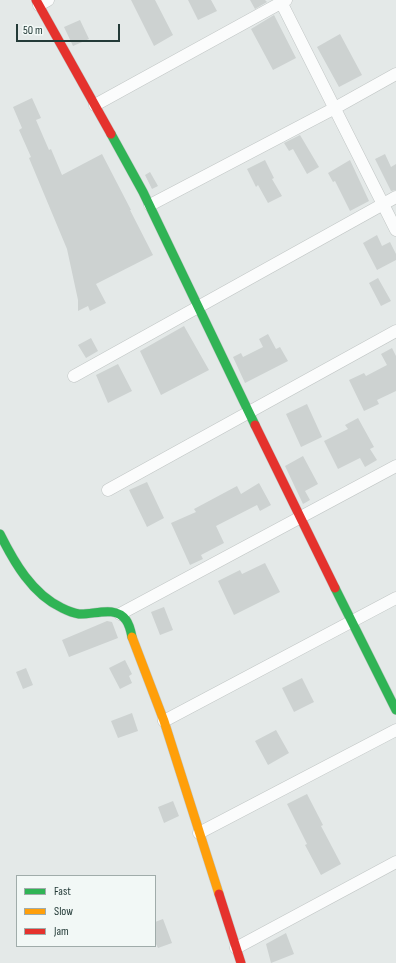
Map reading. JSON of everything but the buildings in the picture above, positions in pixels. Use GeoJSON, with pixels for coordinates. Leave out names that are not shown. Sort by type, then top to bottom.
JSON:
{"type":"FeatureCollection","features":[{"type":"Feature","properties":{"kind":"street"},"geometry":{"type":"LineString","coordinates":[[95,105],[282,1],[396,230]]}},
{"type":"Feature","properties":{"kind":"street"},"geometry":{"type":"LineString","coordinates":[[41,2],[150,205],[300,518],[396,710]]}},
{"type":"Feature","properties":{"kind":"street"},"geometry":{"type":"LineString","coordinates":[[150,205],[396,74]]}},
{"type":"Feature","properties":{"kind":"street"},"geometry":{"type":"LineString","coordinates":[[74,376],[396,197]]}},
{"type":"Feature","properties":{"kind":"street"},"geometry":{"type":"LineString","coordinates":[[108,490],[396,331]]}},
{"type":"Feature","properties":{"kind":"street"},"geometry":{"type":"LineString","coordinates":[[120,614],[396,466]]}},
{"type":"Feature","properties":{"kind":"street"},"geometry":{"type":"LineString","coordinates":[[0,534],[28,580],[50,602],[74,613],[109,611],[120,614],[126,620],[164,720],[199,834],[242,963]]}},
{"type":"Feature","properties":{"kind":"street"},"geometry":{"type":"LineString","coordinates":[[164,720],[396,598]]}},
{"type":"Feature","properties":{"kind":"street"},"geometry":{"type":"LineString","coordinates":[[199,834],[396,730]]}},
{"type":"Feature","properties":{"kind":"street"},"geometry":{"type":"LineString","coordinates":[[236,948],[396,862]]}},
{"type":"Feature","properties":{"kind":"traffic: fast"},"geometry":{"type":"LineString","coordinates":[[111,134],[143,192],[255,425]]}},
{"type":"Feature","properties":{"kind":"traffic: fast"},"geometry":{"type":"LineString","coordinates":[[0,534],[11,555],[25,576],[33,586],[51,602],[68,611],[79,614],[110,612],[121,615],[126,620],[132,637]]}},
{"type":"Feature","properties":{"kind":"traffic: fast"},"geometry":{"type":"LineString","coordinates":[[335,588],[396,710]]}},
{"type":"Feature","properties":{"kind":"traffic: slow"},"geometry":{"type":"LineString","coordinates":[[132,637],[164,721],[219,894]]}},
{"type":"Feature","properties":{"kind":"traffic: jam"},"geometry":{"type":"LineString","coordinates":[[36,0],[111,134]]}},
{"type":"Feature","properties":{"kind":"traffic: jam"},"geometry":{"type":"LineString","coordinates":[[255,425],[335,588]]}},
{"type":"Feature","properties":{"kind":"traffic: jam"},"geometry":{"type":"LineString","coordinates":[[219,894],[241,963]]}}]}
